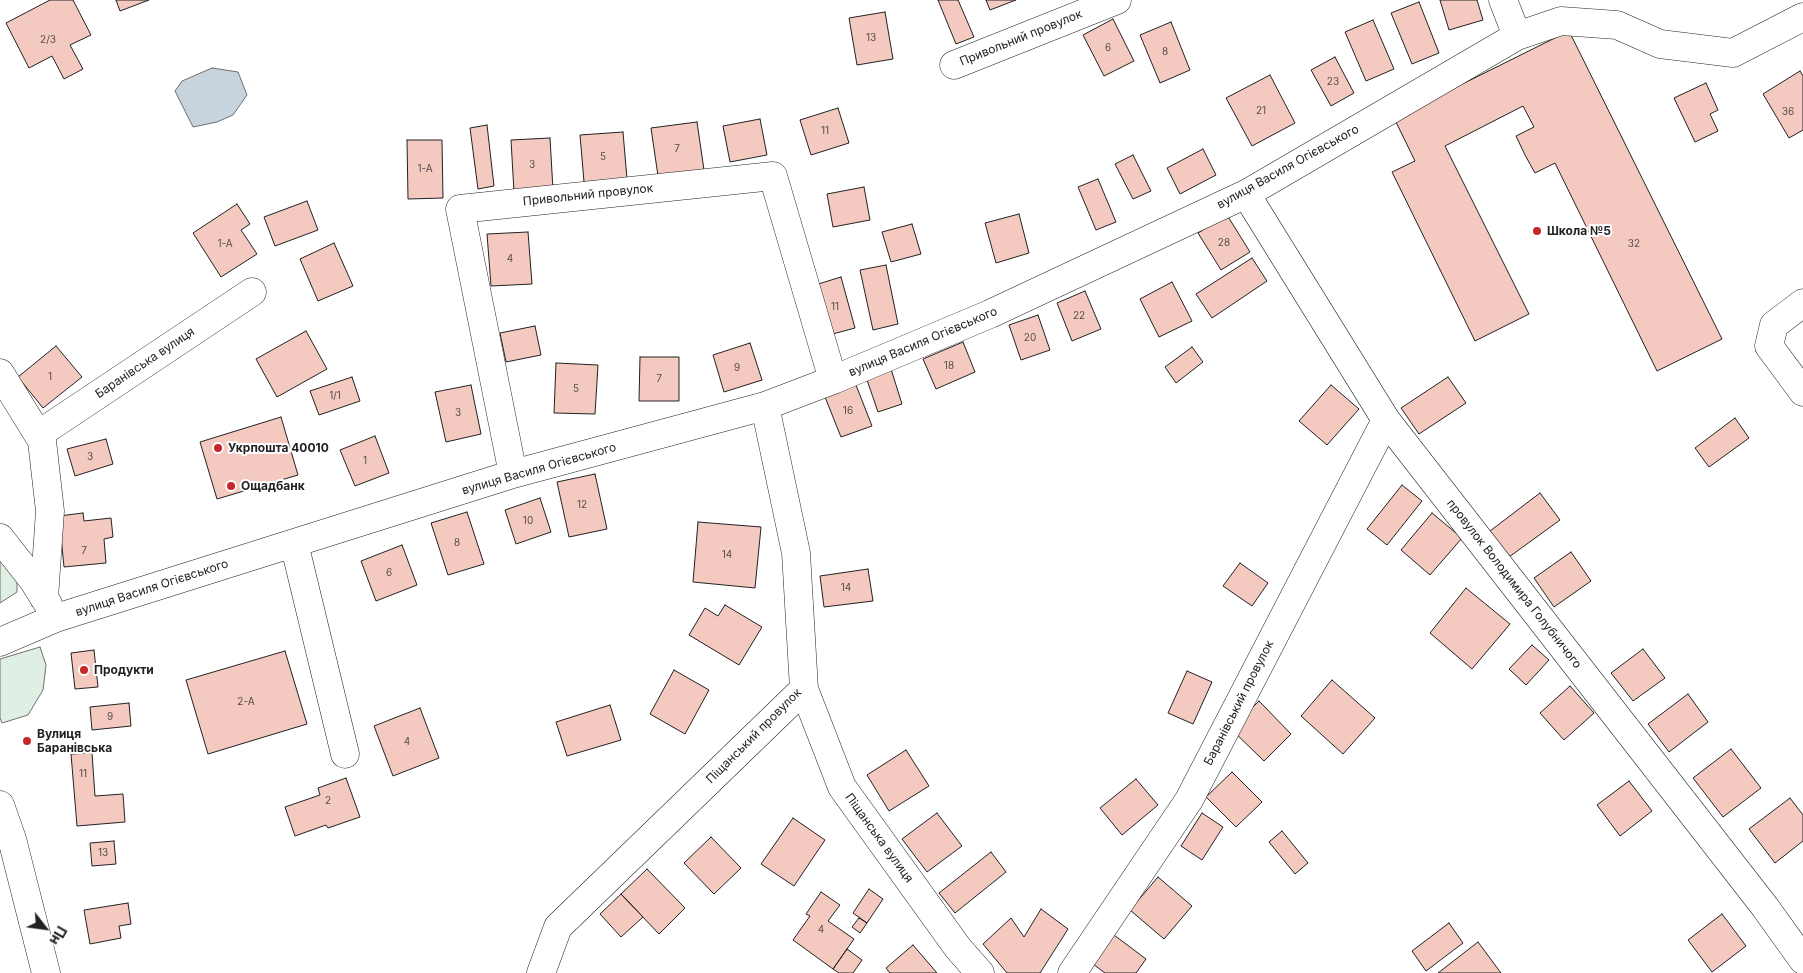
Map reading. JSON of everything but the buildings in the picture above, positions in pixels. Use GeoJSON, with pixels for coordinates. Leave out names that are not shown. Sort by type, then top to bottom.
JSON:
{"type":"FeatureCollection","features":[{"type":"Feature","properties":{"kind":"street","name":"Привольний провулок"},"geometry":{"type":"LineString","coordinates":[[954,65],[1116,0]]}},
{"type":"Feature","properties":{"kind":"street"},"geometry":{"type":"LineString","coordinates":[[1503,0],[1517,36]]}},
{"type":"Feature","properties":{"kind":"street","name":"вулиця Василя Огієвського"},"geometry":{"type":"LineString","coordinates":[[0,642],[50,608],[294,543],[513,474],[765,406],[833,380],[990,314],[1246,194],[1517,36],[1560,21],[1617,25],[1660,44],[1733,53],[1803,17]]}},
{"type":"Feature","properties":{"kind":"street","name":"Привольний провулок"},"geometry":{"type":"LineString","coordinates":[[513,474],[460,209],[773,176],[833,380]]}},
{"type":"Feature","properties":{"kind":"street","name":"провулок Володимира Голубничого"},"geometry":{"type":"LineString","coordinates":[[1246,194],[1386,420],[1759,899],[1803,960]]}},
{"type":"Feature","properties":{"kind":"street","name":"Баранівська вулиця"},"geometry":{"type":"LineString","coordinates":[[39,434],[252,292]]}},
{"type":"Feature","properties":{"kind":"street"},"geometry":{"type":"LineString","coordinates":[[1803,302],[1774,325],[1769,346],[1803,392]]}},
{"type":"Feature","properties":{"kind":"street"},"geometry":{"type":"LineString","coordinates":[[0,373],[42,441],[50,511],[50,608]]}},
{"type":"Feature","properties":{"kind":"street","name":"Піщанський провулок"},"geometry":{"type":"LineString","coordinates":[[541,973],[558,927],[804,689],[796,553],[765,406]]}},
{"type":"Feature","properties":{"kind":"street","name":"Баранівський провулок"},"geometry":{"type":"LineString","coordinates":[[1072,973],[1189,800],[1386,420]]}},
{"type":"Feature","properties":{"kind":"street"},"geometry":{"type":"LineString","coordinates":[[0,538],[33,580],[50,608]]}},
{"type":"Feature","properties":{"kind":"street"},"geometry":{"type":"LineString","coordinates":[[294,543],[345,754]]}},
{"type":"Feature","properties":{"kind":"street","name":"Піщанська вулиця"},"geometry":{"type":"LineString","coordinates":[[804,689],[842,787],[958,948],[980,973]]}},
{"type":"Feature","properties":{"kind":"street"},"geometry":{"type":"LineString","coordinates":[[0,805],[4,839],[46,973]]}},
{"type":"Feature","properties":{"kind":"green space"},"geometry":{"type":"Polygon","coordinates":[[[0,556],[17,576],[17,592],[0,603],[0,556]]]}},
{"type":"Feature","properties":{"kind":"green space"},"geometry":{"type":"Polygon","coordinates":[[[40,647],[46,665],[43,690],[28,715],[2,723],[0,718],[0,659],[40,647]]]}},
{"type":"Feature","properties":{"kind":"shaded area"},"geometry":{"type":"Polygon","coordinates":[[[212,68],[238,72],[247,95],[233,115],[217,122],[193,127],[175,91],[182,81],[212,68]]]}},
{"type":"Feature","properties":{"kind":"place","name":"Школа №5"},"geometry":{"type":"Point","coordinates":[1537,231]}},
{"type":"Feature","properties":{"kind":"place","name":"Укрпошта 40010"},"geometry":{"type":"Point","coordinates":[218,448]}},
{"type":"Feature","properties":{"kind":"place","name":"Ощадбанк"},"geometry":{"type":"Point","coordinates":[231,486]}},
{"type":"Feature","properties":{"kind":"place","name":"Продукти"},"geometry":{"type":"Point","coordinates":[84,670]}},
{"type":"Feature","properties":{"kind":"place","name":"Вулиця Баранівська"},"geometry":{"type":"Point","coordinates":[27,741]}}]}
